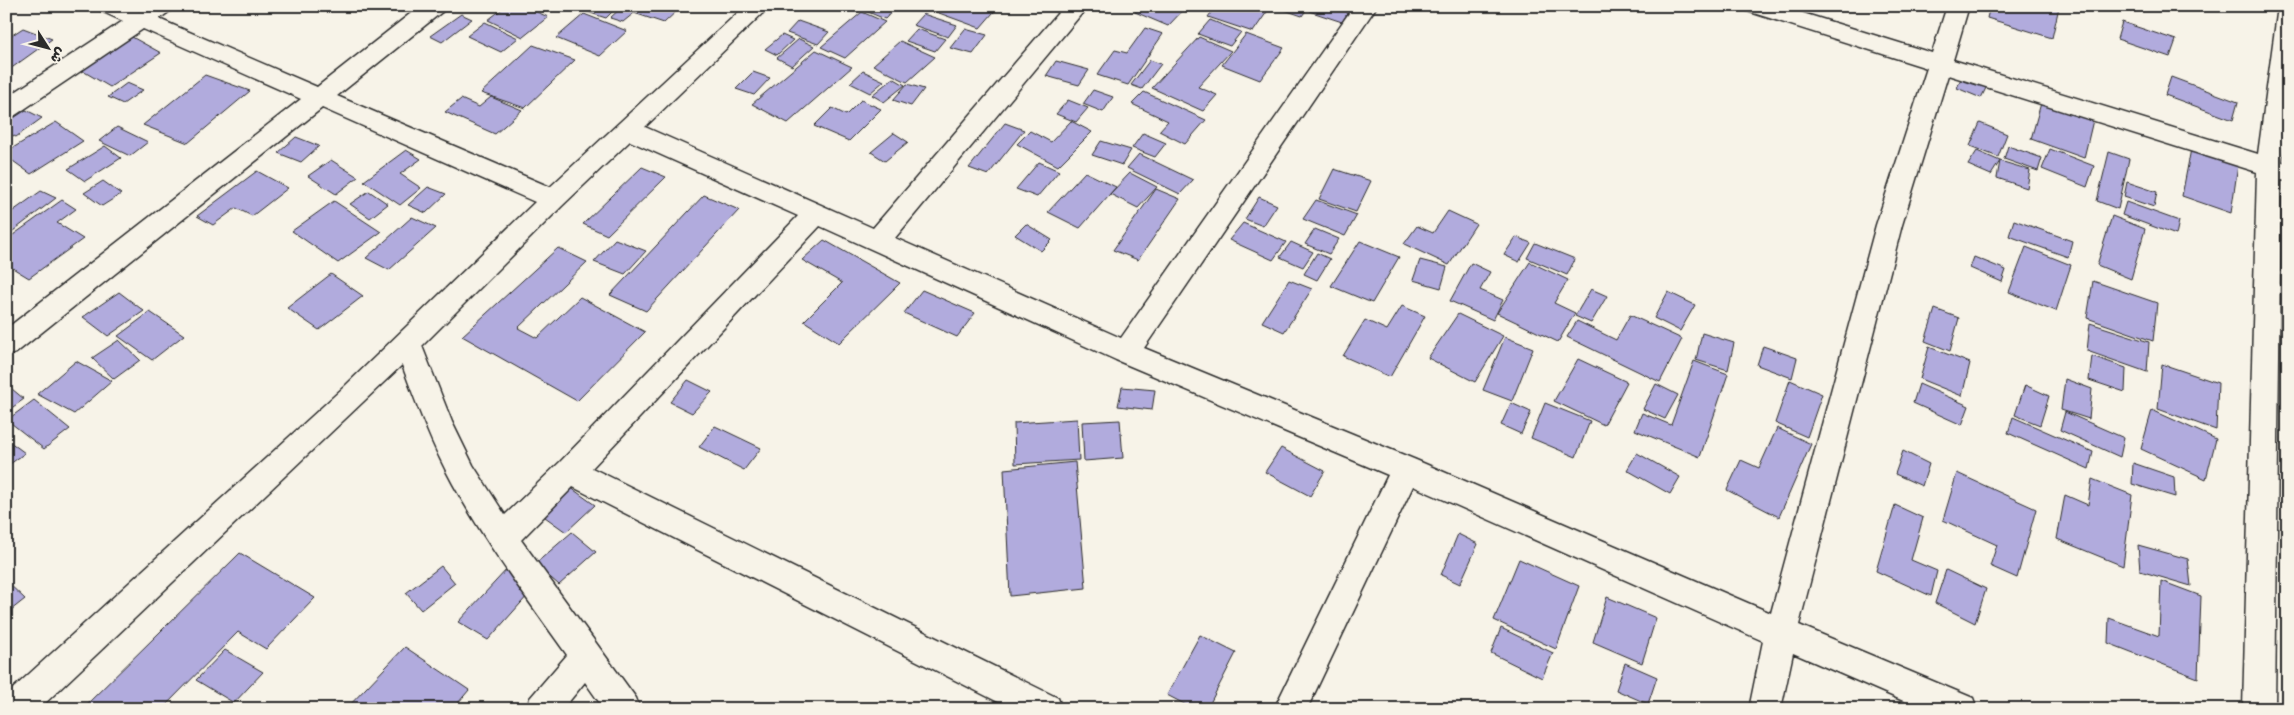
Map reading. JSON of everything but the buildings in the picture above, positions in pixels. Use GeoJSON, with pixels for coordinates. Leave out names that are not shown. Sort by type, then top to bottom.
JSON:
{"type":"FeatureCollection","features":[{"type":"Feature","properties":{"kind":"street"},"geometry":{"type":"LineString","coordinates":[[110,6],[553,200]]}},
{"type":"Feature","properties":{"kind":"street"},"geometry":{"type":"LineString","coordinates":[[6,110],[162,6]]}},
{"type":"Feature","properties":{"kind":"street"},"geometry":{"type":"LineString","coordinates":[[6,344],[435,6]]}},
{"type":"Feature","properties":{"kind":"street"},"geometry":{"type":"LineString","coordinates":[[15,709],[354,395],[553,200],[759,6]]}},
{"type":"Feature","properties":{"kind":"street"},"geometry":{"type":"LineString","coordinates":[[877,241],[1077,6]]}},
{"type":"Feature","properties":{"kind":"street"},"geometry":{"type":"LineString","coordinates":[[1126,352],[1366,6]]}},
{"type":"Feature","properties":{"kind":"street"},"geometry":{"type":"LineString","coordinates":[[1755,6],[2279,170]]}},
{"type":"Feature","properties":{"kind":"street"},"geometry":{"type":"LineString","coordinates":[[1765,709],[1781,633],[1890,226],[1938,63],[1958,6]]}},
{"type":"Feature","properties":{"kind":"street"},"geometry":{"type":"LineString","coordinates":[[2259,709],[2279,170],[2288,14]]}},
{"type":"Feature","properties":{"kind":"street"},"geometry":{"type":"LineString","coordinates":[[629,130],[1126,352],[1406,469],[1781,633],[1961,709]]}},
{"type":"Feature","properties":{"kind":"street"},"geometry":{"type":"LineString","coordinates":[[502,538],[570,471],[817,213]]}},
{"type":"Feature","properties":{"kind":"street"},"geometry":{"type":"LineString","coordinates":[[407,343],[438,422],[459,466],[502,538],[624,709]]}},
{"type":"Feature","properties":{"kind":"street"},"geometry":{"type":"LineString","coordinates":[[1290,709],[1406,469]]}},
{"type":"Feature","properties":{"kind":"street"},"geometry":{"type":"LineString","coordinates":[[570,471],[1046,709]]}},
{"type":"Feature","properties":{"kind":"street"},"geometry":{"type":"LineString","coordinates":[[542,709],[586,656]]}}]}
